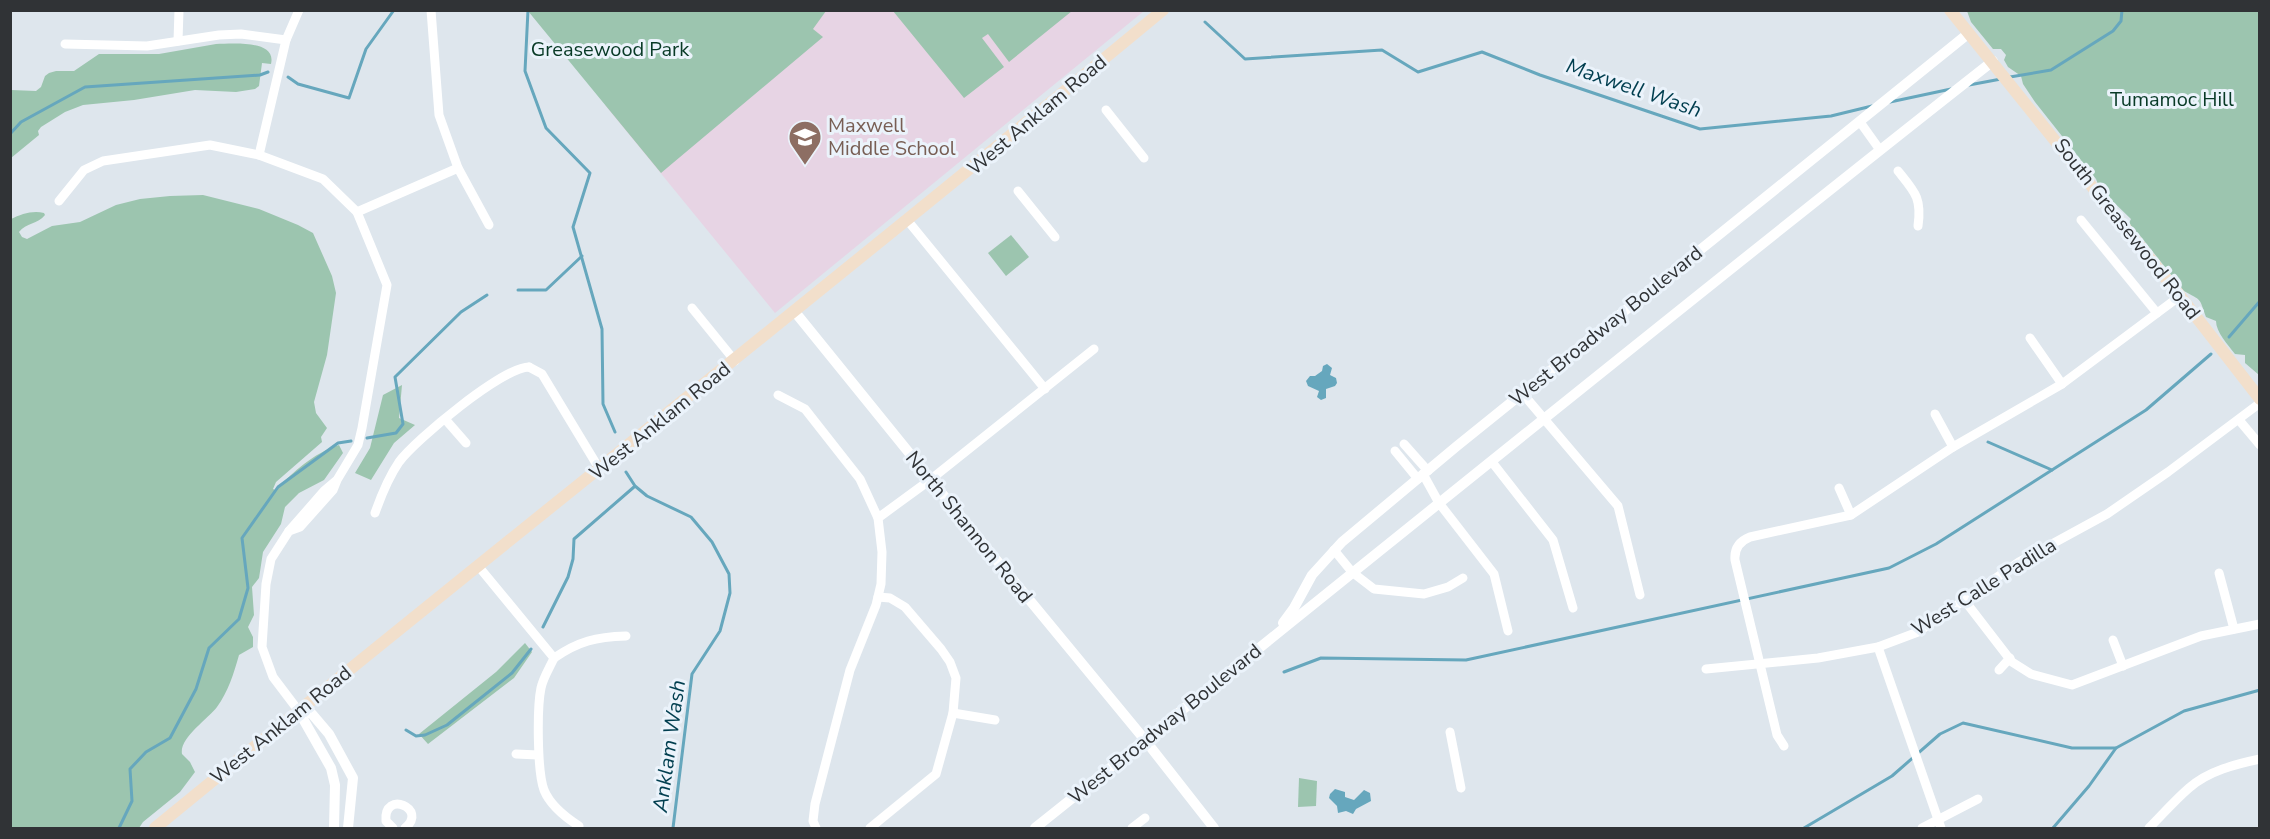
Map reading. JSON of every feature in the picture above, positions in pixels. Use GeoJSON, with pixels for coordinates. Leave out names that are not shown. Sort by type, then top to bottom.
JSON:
{"type":"FeatureCollection","features":[{"type":"Feature","properties":{"kind":"main road","name":"West Anklam Road"},"geometry":{"type":"LineString","coordinates":[[155,828],[298,710],[908,221],[1164,10]]}},
{"type":"Feature","properties":{"kind":"main road","name":"South Greasewood Road"},"geometry":{"type":"LineString","coordinates":[[1950,10],[2180,296],[2259,401]]}},
{"type":"Feature","properties":{"kind":"street"},"geometry":{"type":"LineString","coordinates":[[178,10],[178,41]]}},
{"type":"Feature","properties":{"kind":"street"},"geometry":{"type":"LineString","coordinates":[[259,156],[286,40],[299,10]]}},
{"type":"Feature","properties":{"kind":"street"},"geometry":{"type":"LineString","coordinates":[[431,10],[439,115],[458,168],[489,225]]}},
{"type":"Feature","properties":{"kind":"street","name":"West Broadway Boulevard"},"geometry":{"type":"LineString","coordinates":[[1267,641],[1294,608],[1312,575],[1334,550],[1423,474],[1970,33]]}},
{"type":"Feature","properties":{"kind":"street"},"geometry":{"type":"LineString","coordinates":[[65,44],[147,46],[242,34],[286,40]]}},
{"type":"Feature","properties":{"kind":"street","name":"West Broadway Boulevard"},"geometry":{"type":"LineString","coordinates":[[1035,828],[1992,61]]}},
{"type":"Feature","properties":{"kind":"street"},"geometry":{"type":"LineString","coordinates":[[1106,110],[1144,158]]}},
{"type":"Feature","properties":{"kind":"street"},"geometry":{"type":"LineString","coordinates":[[1860,122],[1880,150]]}},
{"type":"Feature","properties":{"kind":"street"},"geometry":{"type":"LineString","coordinates":[[59,201],[84,170],[103,161],[210,145],[259,156],[323,179],[357,212],[387,285],[362,428],[358,445],[337,480],[324,491],[289,531],[271,559],[266,584],[262,647],[273,677],[298,710],[331,768],[335,784],[334,828]]}},
{"type":"Feature","properties":{"kind":"street"},"geometry":{"type":"LineString","coordinates":[[357,212],[458,168]]}},
{"type":"Feature","properties":{"kind":"street"},"geometry":{"type":"LineString","coordinates":[[1898,171],[1917,195],[1920,212],[1918,226]]}},
{"type":"Feature","properties":{"kind":"street"},"geometry":{"type":"LineString","coordinates":[[1018,191],[1055,237]]}},
{"type":"Feature","properties":{"kind":"street","name":"South Greasewood Road"},"geometry":{"type":"LineString","coordinates":[[2081,220],[2157,314]]}},
{"type":"Feature","properties":{"kind":"street"},"geometry":{"type":"LineString","coordinates":[[908,221],[1044,389]]}},
{"type":"Feature","properties":{"kind":"street"},"geometry":{"type":"LineString","coordinates":[[1784,746],[1777,735],[1733,544],[1750,537],[1851,515],[1953,447],[2062,384],[2180,296]]}},
{"type":"Feature","properties":{"kind":"street"},"geometry":{"type":"LineString","coordinates":[[692,308],[735,361]]}},
{"type":"Feature","properties":{"kind":"street","name":"North Shannon Road"},"geometry":{"type":"LineString","coordinates":[[795,312],[930,480],[1145,740],[1214,828]]}},
{"type":"Feature","properties":{"kind":"street"},"geometry":{"type":"LineString","coordinates":[[2030,338],[2062,384]]}},
{"type":"Feature","properties":{"kind":"street"},"geometry":{"type":"LineString","coordinates":[[878,518],[930,480],[1095,349]]}},
{"type":"Feature","properties":{"kind":"street"},"geometry":{"type":"LineString","coordinates":[[375,513],[397,464],[411,448],[445,419],[514,370],[530,363],[542,374],[600,470]]}},
{"type":"Feature","properties":{"kind":"street"},"geometry":{"type":"LineString","coordinates":[[1523,394],[1618,506],[1640,595]]}},
{"type":"Feature","properties":{"kind":"street"},"geometry":{"type":"LineString","coordinates":[[778,395],[805,409],[860,479],[878,518],[882,552],[878,597],[844,692],[815,804],[813,821],[816,828]]}},
{"type":"Feature","properties":{"kind":"street","name":"West Calle Padilla"},"geometry":{"type":"LineString","coordinates":[[1706,669],[1818,658],[1878,647],[1918,632],[2019,561],[2107,514],[2239,420],[2259,401]]}},
{"type":"Feature","properties":{"kind":"street"},"geometry":{"type":"LineString","coordinates":[[1935,414],[1953,447]]}},
{"type":"Feature","properties":{"kind":"street"},"geometry":{"type":"LineString","coordinates":[[445,419],[466,443]]}},
{"type":"Feature","properties":{"kind":"street"},"geometry":{"type":"LineString","coordinates":[[2239,420],[2259,445]]}},
{"type":"Feature","properties":{"kind":"street"},"geometry":{"type":"LineString","coordinates":[[1404,444],[1439,503],[1494,573],[1509,631]]}},
{"type":"Feature","properties":{"kind":"street"},"geometry":{"type":"LineString","coordinates":[[1395,452],[1423,474]]}},
{"type":"Feature","properties":{"kind":"street"},"geometry":{"type":"LineString","coordinates":[[1492,462],[1553,540],[1573,608]]}},
{"type":"Feature","properties":{"kind":"street"},"geometry":{"type":"LineString","coordinates":[[1839,488],[1851,515]]}},
{"type":"Feature","properties":{"kind":"street"},"geometry":{"type":"LineString","coordinates":[[1334,550],[1352,572],[1374,589],[1424,594],[1448,587],[1463,578]]}},
{"type":"Feature","properties":{"kind":"street"},"geometry":{"type":"LineString","coordinates":[[479,567],[554,658]]}},
{"type":"Feature","properties":{"kind":"street"},"geometry":{"type":"LineString","coordinates":[[2219,573],[2234,629]]}},
{"type":"Feature","properties":{"kind":"street"},"geometry":{"type":"LineString","coordinates":[[870,828],[936,774],[953,713],[956,678],[950,662],[905,607],[890,598],[878,597]]}},
{"type":"Feature","properties":{"kind":"street"},"geometry":{"type":"LineString","coordinates":[[1965,601],[2010,658],[2031,674],[2072,685],[2201,636],[2259,624]]}},
{"type":"Feature","properties":{"kind":"street"},"geometry":{"type":"LineString","coordinates":[[579,826],[562,815],[544,791],[538,755],[541,687],[554,658],[572,646],[598,637],[626,636]]}},
{"type":"Feature","properties":{"kind":"street"},"geometry":{"type":"LineString","coordinates":[[2113,640],[2123,666]]}},
{"type":"Feature","properties":{"kind":"street"},"geometry":{"type":"LineString","coordinates":[[1878,647],[1939,824]]}},
{"type":"Feature","properties":{"kind":"street"},"geometry":{"type":"LineString","coordinates":[[1999,670],[2010,658]]}},
{"type":"Feature","properties":{"kind":"street"},"geometry":{"type":"LineString","coordinates":[[298,710],[312,714],[329,734],[353,778],[348,828]]}},
{"type":"Feature","properties":{"kind":"street"},"geometry":{"type":"LineString","coordinates":[[953,713],[995,720]]}},
{"type":"Feature","properties":{"kind":"street"},"geometry":{"type":"LineString","coordinates":[[1450,732],[1461,788]]}},
{"type":"Feature","properties":{"kind":"street"},"geometry":{"type":"LineString","coordinates":[[516,754],[538,755]]}},
{"type":"Feature","properties":{"kind":"street"},"geometry":{"type":"LineString","coordinates":[[2149,828],[2191,786],[2209,775],[2240,763],[2259,759]]}},
{"type":"Feature","properties":{"kind":"street"},"geometry":{"type":"LineString","coordinates":[[1923,828],[1939,824],[1978,799]]}},
{"type":"Feature","properties":{"kind":"street"},"geometry":{"type":"LineString","coordinates":[[393,828],[388,825],[386,816],[392,806],[400,804],[407,807],[411,814],[410,826]]}},
{"type":"Feature","properties":{"kind":"street"},"geometry":{"type":"LineString","coordinates":[[1132,828],[1145,818]]}},
{"type":"Feature","properties":{"kind":"street"},"geometry":{"type":"LineString","coordinates":[[883,819],[890,828]]}},
{"type":"Feature","properties":{"kind":"shaded area","name":"Maxwell Middle School"},"geometry":{"type":"Polygon","coordinates":[[[720,11],[1144,11],[775,313],[605,105],[720,11]]]}},
{"type":"Feature","properties":{"kind":"green space","name":"Greasewood Park"},"geometry":{"type":"Polygon","coordinates":[[[528,11],[826,11],[813,29],[823,37],[661,173],[528,11]]]}},
{"type":"Feature","properties":{"kind":"green space"},"geometry":{"type":"Polygon","coordinates":[[[893,11],[1072,11],[1009,62],[988,34],[982,38],[1004,67],[964,98],[893,11]]]}},
{"type":"Feature","properties":{"kind":"green space","name":"Tumamoc Hill"},"geometry":{"type":"Polygon","coordinates":[[[1967,11],[2259,11],[2259,375],[2245,363],[2245,355],[2235,354],[2220,334],[2216,321],[2206,317],[2199,300],[2184,291],[2134,231],[2129,223],[2131,219],[2100,189],[2096,179],[2035,102],[2023,84],[2021,76],[2008,67],[2004,60],[2006,55],[2001,49],[1993,49],[1971,22],[1967,11]]]}},
{"type":"Feature","properties":{"kind":"green space"},"geometry":{"type":"Polygon","coordinates":[[[216,44],[251,45],[267,50],[271,56],[271,64],[262,63],[259,86],[255,89],[236,92],[195,90],[134,100],[83,105],[65,112],[41,127],[38,131],[39,135],[11,158],[11,90],[36,91],[49,73],[74,71],[99,54],[159,54],[216,44]]]}},
{"type":"Feature","properties":{"kind":"green space"},"geometry":{"type":"Polygon","coordinates":[[[203,195],[259,209],[313,233],[332,276],[336,293],[327,355],[314,402],[316,413],[327,428],[321,437],[322,442],[276,482],[273,489],[275,490],[320,453],[339,445],[343,453],[324,480],[299,493],[285,507],[281,524],[263,552],[259,578],[252,587],[254,615],[248,627],[253,637],[253,647],[239,655],[221,701],[185,742],[182,754],[190,762],[195,772],[180,792],[143,822],[139,828],[11,828],[11,219],[27,213],[44,213],[42,218],[19,232],[27,239],[52,226],[80,222],[116,205],[140,199],[203,195]]]}},
{"type":"Feature","properties":{"kind":"green space"},"geometry":{"type":"Polygon","coordinates":[[[1011,235],[1029,257],[1006,276],[988,253],[1011,235]]]}},
{"type":"Feature","properties":{"kind":"green space"},"geometry":{"type":"Polygon","coordinates":[[[402,385],[399,418],[415,425],[394,443],[371,480],[355,473],[370,448],[383,395],[402,385]]]}},
{"type":"Feature","properties":{"kind":"green space"},"geometry":{"type":"Polygon","coordinates":[[[525,643],[532,652],[514,678],[428,744],[419,734],[496,672],[525,643]]]}},
{"type":"Feature","properties":{"kind":"green space"},"geometry":{"type":"Polygon","coordinates":[[[1299,778],[1317,781],[1316,806],[1298,807],[1299,778]]]}},
{"type":"Feature","properties":{"kind":"water"},"geometry":{"type":"Polygon","coordinates":[[[1327,364],[1332,368],[1330,375],[1336,378],[1337,383],[1326,389],[1326,398],[1321,400],[1317,397],[1319,391],[1308,386],[1306,381],[1310,376],[1315,376],[1322,371],[1323,366],[1327,364]]]}},
{"type":"Feature","properties":{"kind":"water"},"geometry":{"type":"Polygon","coordinates":[[[1335,789],[1345,792],[1345,797],[1354,800],[1364,790],[1370,793],[1371,801],[1356,809],[1353,814],[1346,811],[1338,813],[1337,806],[1329,798],[1335,789]]]}},
{"type":"Feature","properties":{"kind":"waterway"},"geometry":{"type":"LineString","coordinates":[[288,77],[298,84],[349,98],[366,49],[394,10]]}},
{"type":"Feature","properties":{"kind":"waterway","name":"Anklam Wash"},"geometry":{"type":"LineString","coordinates":[[528,10],[525,71],[546,128],[590,173],[573,227],[602,329],[603,404],[615,432]]}},
{"type":"Feature","properties":{"kind":"waterway","name":"Maxwell Wash"},"geometry":{"type":"LineString","coordinates":[[2010,77],[2051,70],[2113,31],[2121,21],[2122,10]]}},
{"type":"Feature","properties":{"kind":"waterway","name":"Maxwell Wash"},"geometry":{"type":"LineString","coordinates":[[1205,22],[1245,59],[1382,50],[1418,72],[1482,52],[1540,75],[1700,129],[1831,116],[1872,106]]}},
{"type":"Feature","properties":{"kind":"waterway"},"geometry":{"type":"LineString","coordinates":[[10,134],[21,122],[85,87],[260,75],[268,72]]}},
{"type":"Feature","properties":{"kind":"waterway","name":"Maxwell Wash"},"geometry":{"type":"LineString","coordinates":[[1969,85],[2001,79]]}},
{"type":"Feature","properties":{"kind":"waterway","name":"Maxwell Wash"},"geometry":{"type":"LineString","coordinates":[[1890,102],[1951,89]]}},
{"type":"Feature","properties":{"kind":"waterway"},"geometry":{"type":"LineString","coordinates":[[518,290],[546,290],[582,256]]}},
{"type":"Feature","properties":{"kind":"waterway"},"geometry":{"type":"LineString","coordinates":[[367,438],[396,433],[403,424],[395,377],[461,312],[487,295]]}},
{"type":"Feature","properties":{"kind":"waterway"},"geometry":{"type":"LineString","coordinates":[[2229,337],[2260,301]]}},
{"type":"Feature","properties":{"kind":"waterway"},"geometry":{"type":"LineString","coordinates":[[1284,672],[1321,658],[1466,660],[1889,568],[1936,544],[2146,410],[2211,354]]}},
{"type":"Feature","properties":{"kind":"waterway"},"geometry":{"type":"LineString","coordinates":[[119,828],[132,801],[130,769],[146,752],[170,738],[196,689],[209,648],[239,619],[248,588],[242,538],[278,487],[338,443],[351,441]]}},
{"type":"Feature","properties":{"kind":"waterway"},"geometry":{"type":"LineString","coordinates":[[1988,442],[2052,470]]}},
{"type":"Feature","properties":{"kind":"waterway","name":"Anklam Wash"},"geometry":{"type":"LineString","coordinates":[[626,472],[635,486],[647,496],[691,517],[712,542],[729,574],[730,593],[720,631],[692,674],[673,828]]}},
{"type":"Feature","properties":{"kind":"waterway"},"geometry":{"type":"LineString","coordinates":[[543,627],[568,577],[573,559],[574,539],[634,487]]}},
{"type":"Feature","properties":{"kind":"waterway"},"geometry":{"type":"LineString","coordinates":[[406,730],[416,736],[425,735],[447,725],[512,673],[531,649]]}},
{"type":"Feature","properties":{"kind":"waterway"},"geometry":{"type":"LineString","coordinates":[[2053,828],[2089,786],[2116,748],[2184,711],[2260,690]]}},
{"type":"Feature","properties":{"kind":"waterway"},"geometry":{"type":"LineString","coordinates":[[1804,828],[1892,776],[1940,734],[1963,723],[2072,748],[2116,748]]}},
{"type":"Feature","properties":{"kind":"place","name":"Maxwell Middle School"},"geometry":{"type":"Point","coordinates":[805,166]}}]}
